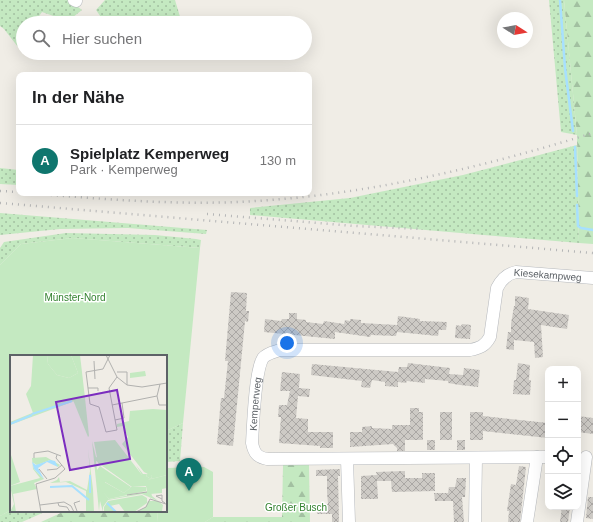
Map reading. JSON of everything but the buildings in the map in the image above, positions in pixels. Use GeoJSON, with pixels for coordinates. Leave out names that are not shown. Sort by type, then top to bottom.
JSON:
{"type":"FeatureCollection","features":[{"type":"Feature","properties":{"kind":"street","name":"Kiesekampweg"},"geometry":{"type":"LineString","coordinates":[[504,277],[510,273],[516,272],[593,278]]}},
{"type":"Feature","properties":{"kind":"street","name":"Kemperweg"},"geometry":{"type":"LineString","coordinates":[[504,277],[497,288],[490,337],[487,343],[480,348],[470,350],[280,350],[271,352],[264,357],[259,370],[252,443],[253,450],[256,454],[267,459],[542,457]]}},
{"type":"Feature","properties":{"kind":"street"},"geometry":{"type":"LineString","coordinates":[[527,522],[542,457]]}},
{"type":"Feature","properties":{"kind":"street"},"geometry":{"type":"LineString","coordinates":[[475,522],[476,458]]}},
{"type":"Feature","properties":{"kind":"street"},"geometry":{"type":"LineString","coordinates":[[577,522],[586,458]]}},
{"type":"Feature","properties":{"kind":"street"},"geometry":{"type":"LineString","coordinates":[[347,459],[348,522]]}},
{"type":"Feature","properties":{"kind":"green space"},"geometry":{"type":"Polygon","coordinates":[[[0,0],[69,0],[82,10],[74,16],[54,16],[42,12],[39,16],[16,16],[16,44],[0,26],[0,0]]]}},
{"type":"Feature","properties":{"kind":"green space"},"geometry":{"type":"Polygon","coordinates":[[[105,0],[175,0],[180,16],[100,16],[96,10],[105,0]]]}},
{"type":"Feature","properties":{"kind":"green space"},"geometry":{"type":"Polygon","coordinates":[[[549,0],[564,0],[577,135],[561,132],[549,0]]]}},
{"type":"Feature","properties":{"kind":"green space"},"geometry":{"type":"Polygon","coordinates":[[[564,0],[593,0],[593,244],[579,243],[577,135],[564,0]]]}},
{"type":"Feature","properties":{"kind":"green space"},"geometry":{"type":"Polygon","coordinates":[[[577,145],[579,243],[250,215],[250,208],[350,198],[463,175],[577,145]]]}},
{"type":"Feature","properties":{"kind":"green space"},"geometry":{"type":"Polygon","coordinates":[[[0,168],[16,170],[16,185],[0,184],[0,168]]]}},
{"type":"Feature","properties":{"kind":"green space"},"geometry":{"type":"Polygon","coordinates":[[[0,213],[207,230],[206,234],[128,228],[60,229],[0,235],[0,213]]]}},
{"type":"Feature","properties":{"kind":"green space"},"geometry":{"type":"Polygon","coordinates":[[[66,233],[155,235],[201,240],[200,248],[73,238],[21,244],[0,265],[0,248],[4,242],[66,233]]]}},
{"type":"Feature","properties":{"kind":"green space","name":"Münster-Nord"},"geometry":{"type":"Polygon","coordinates":[[[73,238],[200,248],[183,423],[167,431],[167,355],[10,355],[10,511],[0,516],[0,265],[21,244],[73,238]]]}},
{"type":"Feature","properties":{"kind":"green space"},"geometry":{"type":"Polygon","coordinates":[[[183,423],[180,461],[167,462],[167,431],[183,423]]]}},
{"type":"Feature","properties":{"kind":"green space","name":"Großer Busch"},"geometry":{"type":"Polygon","coordinates":[[[283,465],[309,465],[310,522],[205,522],[213,517],[282,517],[283,465]]]}},
{"type":"Feature","properties":{"kind":"green space"},"geometry":{"type":"Polygon","coordinates":[[[204,467],[213,472],[213,517],[205,522],[158,522],[157,512],[167,512],[167,468],[204,467]]]}},
{"type":"Feature","properties":{"kind":"green space"},"geometry":{"type":"Polygon","coordinates":[[[10,511],[10,512],[45,512],[22,522],[0,522],[0,516],[10,511]]]}},
{"type":"Feature","properties":{"kind":"green space"},"geometry":{"type":"Polygon","coordinates":[[[63,512],[157,512],[158,522],[41,522],[63,512]]]}},
{"type":"Feature","properties":{"kind":"waterway"},"geometry":{"type":"LineString","coordinates":[[560,0],[565,68],[573,131]]}},
{"type":"Feature","properties":{"kind":"waterway"},"geometry":{"type":"LineString","coordinates":[[575,147],[577,196]]}},
{"type":"Feature","properties":{"kind":"waterway"},"geometry":{"type":"LineString","coordinates":[[577,205],[578,226],[593,230]]}},
{"type":"Feature","properties":{"kind":"railway"},"geometry":{"type":"LineString","coordinates":[[312,195],[384,185],[468,168],[593,133]]}},
{"type":"Feature","properties":{"kind":"railway"},"geometry":{"type":"LineString","coordinates":[[0,191],[16,192]]}},
{"type":"Feature","properties":{"kind":"railway"},"geometry":{"type":"LineString","coordinates":[[70,196],[198,203],[256,201],[308,196]]}},
{"type":"Feature","properties":{"kind":"railway"},"geometry":{"type":"LineString","coordinates":[[0,203],[593,253]]}},
{"type":"Feature","properties":{"kind":"railway"},"geometry":{"type":"LineString","coordinates":[[207,214],[355,226],[422,229]]}},
{"type":"Feature","properties":{"kind":"place","name":"Spielplatz Kemperweg"},"geometry":{"type":"Point","coordinates":[189,491]}}]}
